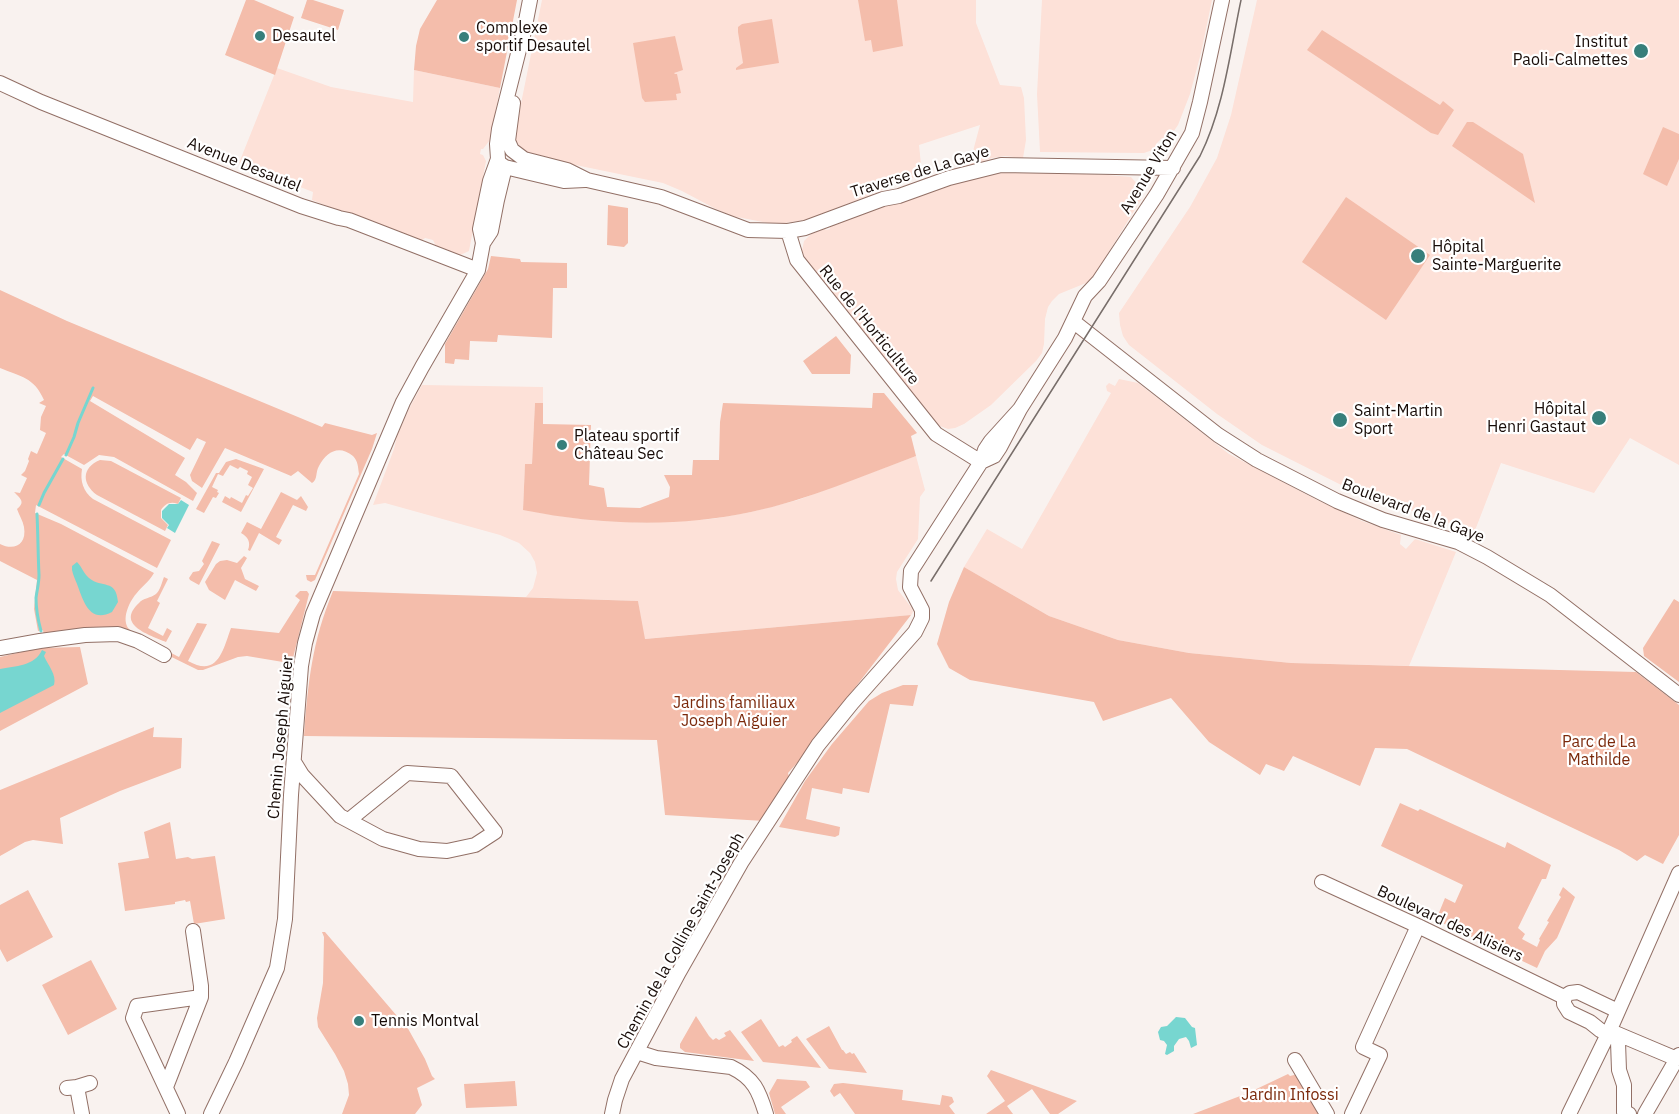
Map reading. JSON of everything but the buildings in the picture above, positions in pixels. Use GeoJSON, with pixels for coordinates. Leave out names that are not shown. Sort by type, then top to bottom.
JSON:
{"type":"FeatureCollection","features":[{"type":"Feature","properties":{"kind":"street","name":"Chemin Joseph Aiguier"},"geometry":{"type":"LineString","coordinates":[[212,1112],[277,968],[285,919],[301,666],[313,614],[403,402],[478,270],[483,243],[491,231],[506,158],[530,0]]}},
{"type":"Feature","properties":{"kind":"street","name":"Avenue Viton"},"geometry":{"type":"LineString","coordinates":[[1020,409],[1074,322],[1097,292],[1099,281],[1173,168],[1192,133],[1222,0]]}},
{"type":"Feature","properties":{"kind":"street","name":"Avenue Desautel"},"geometry":{"type":"LineString","coordinates":[[0,83],[40,102],[301,206],[349,220],[478,270]]}},
{"type":"Feature","properties":{"kind":"street"},"geometry":{"type":"LineString","coordinates":[[506,158],[524,159],[567,170],[587,180],[669,199],[702,214],[748,230],[788,231]]}},
{"type":"Feature","properties":{"kind":"street","name":"Traverse de La Gaye"},"geometry":{"type":"LineString","coordinates":[[788,231],[805,228],[883,199],[899,196],[950,178],[1001,165],[1173,168]]}},
{"type":"Feature","properties":{"kind":"street","name":"Rue de l'Horticulture"},"geometry":{"type":"LineString","coordinates":[[788,231],[797,260],[936,434],[981,462]]}},
{"type":"Feature","properties":{"kind":"street","name":"Boulevard de la Gaye"},"geometry":{"type":"LineString","coordinates":[[1074,322],[1218,435],[1257,460],[1373,516],[1458,542],[1487,556],[1550,595],[1679,695]]}},
{"type":"Feature","properties":{"kind":"street","name":"Chemin de la Colline Saint-Joseph"},"geometry":{"type":"LineString","coordinates":[[612,1114],[622,1079],[737,869],[818,745],[919,624],[922,610],[910,587],[911,571],[981,462],[994,456],[1020,409]]}},
{"type":"Feature","properties":{"kind":"street"},"geometry":{"type":"LineString","coordinates":[[0,648],[40,640],[118,634],[138,641],[164,655]]}},
{"type":"Feature","properties":{"kind":"street"},"geometry":{"type":"LineString","coordinates":[[0,635],[17,645]]}},
{"type":"Feature","properties":{"kind":"street"},"geometry":{"type":"LineString","coordinates":[[294,762],[302,775],[340,816],[383,839],[419,849],[447,851],[475,845],[495,832],[451,776],[406,773],[349,820]]}},
{"type":"Feature","properties":{"kind":"street"},"geometry":{"type":"LineString","coordinates":[[1569,1114],[1612,1033],[1618,1011],[1679,873]]}},
{"type":"Feature","properties":{"kind":"street","name":"Boulevard des Alisiers"},"geometry":{"type":"LineString","coordinates":[[1322,882],[1564,997]]}},
{"type":"Feature","properties":{"kind":"street"},"geometry":{"type":"LineString","coordinates":[[1352,1114],[1380,1055],[1363,1047],[1418,926]]}},
{"type":"Feature","properties":{"kind":"street"},"geometry":{"type":"LineString","coordinates":[[166,1087],[201,997],[194,931]]}},
{"type":"Feature","properties":{"kind":"street"},"geometry":{"type":"LineString","coordinates":[[1618,1011],[1578,992],[1564,997],[1564,1004],[1569,1012],[1590,1022],[1600,1030],[1678,1058],[1645,1114]]}},
{"type":"Feature","properties":{"kind":"street"},"geometry":{"type":"LineString","coordinates":[[178,1114],[132,1018],[137,1006],[201,997]]}},
{"type":"Feature","properties":{"kind":"street"},"geometry":{"type":"LineString","coordinates":[[1612,1033],[1618,1042],[1619,1070],[1624,1085],[1624,1112],[1629,1114]]}},
{"type":"Feature","properties":{"kind":"street"},"geometry":{"type":"LineString","coordinates":[[637,1052],[656,1058],[731,1067],[742,1073],[760,1093],[766,1114]]}},
{"type":"Feature","properties":{"kind":"street"},"geometry":{"type":"LineString","coordinates":[[1295,1060],[1327,1114]]}},
{"type":"Feature","properties":{"kind":"street"},"geometry":{"type":"LineString","coordinates":[[78,1086],[82,1114]]}},
{"type":"Feature","properties":{"kind":"street"},"geometry":{"type":"LineString","coordinates":[[197,1114],[212,1112]]}},
{"type":"Feature","properties":{"kind":"shaded area"},"geometry":{"type":"Polygon","coordinates":[[[542,0],[976,0],[976,23],[1000,85],[1021,87],[1024,98],[1026,140],[1023,158],[1005,156],[969,166],[980,125],[919,145],[922,174],[810,219],[768,223],[732,216],[663,183],[525,153],[514,138],[542,0]]]}},
{"type":"Feature","properties":{"kind":"shaded area"},"geometry":{"type":"Polygon","coordinates":[[[1042,0],[1212,0],[1190,94],[1178,125],[1167,141],[1162,138],[1156,144],[1158,148],[1144,153],[1040,152],[1037,94],[1042,0]]]}},
{"type":"Feature","properties":{"kind":"shaded area","name":"Hôpital Sainte-Marguerite"},"geometry":{"type":"Polygon","coordinates":[[[1257,0],[1679,0],[1679,465],[1630,438],[1594,493],[1501,463],[1474,533],[1465,528],[1359,494],[1262,445],[1217,414],[1129,345],[1123,336],[1119,313],[1190,207],[1217,158],[1231,115],[1257,0]]]}},
{"type":"Feature","properties":{"kind":"shaded area"},"geometry":{"type":"Polygon","coordinates":[[[277,68],[331,87],[413,102],[414,70],[500,88],[490,140],[481,149],[480,154],[486,161],[469,251],[458,256],[437,248],[433,240],[425,238],[420,242],[312,200],[313,192],[239,163],[277,68]]]}},
{"type":"Feature","properties":{"kind":"shaded area"},"geometry":{"type":"Polygon","coordinates":[[[1010,171],[1131,177],[1138,185],[1141,200],[1093,277],[1086,283],[1059,294],[1048,307],[1042,353],[1036,361],[991,405],[964,424],[948,429],[936,422],[807,262],[802,251],[804,241],[811,234],[830,229],[830,226],[885,204],[909,199],[961,182],[1010,171]]]}},
{"type":"Feature","properties":{"kind":"shaded area"},"geometry":{"type":"Polygon","coordinates":[[[1119,379],[1138,383],[1229,454],[1317,500],[1362,521],[1401,535],[1400,544],[1406,549],[1415,539],[1456,552],[1409,666],[1291,663],[1189,653],[1118,640],[1049,616],[964,567],[987,529],[1022,549],[1111,393],[1107,391],[1106,386],[1109,383],[1115,386],[1119,379]]]}},
{"type":"Feature","properties":{"kind":"shaded area"},"geometry":{"type":"Polygon","coordinates":[[[422,385],[543,387],[543,403],[535,403],[532,464],[525,465],[523,509],[546,514],[589,520],[643,523],[712,519],[798,500],[916,456],[925,490],[920,497],[918,539],[897,572],[896,579],[898,590],[913,612],[911,615],[644,639],[638,601],[526,597],[533,588],[537,573],[530,553],[519,543],[500,535],[385,503],[373,505],[397,436],[422,385]]]}},
{"type":"Feature","properties":{"kind":"green space","name":"Desautel"},"geometry":{"type":"Polygon","coordinates":[[[246,0],[254,0],[294,17],[275,75],[225,55],[246,0]]]}},
{"type":"Feature","properties":{"kind":"green space"},"geometry":{"type":"Polygon","coordinates":[[[307,0],[344,10],[338,30],[301,18],[307,0]]]}},
{"type":"Feature","properties":{"kind":"green space","name":"Complexe sportif Desautel"},"geometry":{"type":"Polygon","coordinates":[[[437,0],[517,0],[500,88],[414,70],[420,29],[437,0]]]}},
{"type":"Feature","properties":{"kind":"green space"},"geometry":{"type":"Polygon","coordinates":[[[858,0],[897,0],[903,46],[873,52],[871,40],[865,41],[858,0]]]}},
{"type":"Feature","properties":{"kind":"green space"},"geometry":{"type":"Polygon","coordinates":[[[772,19],[779,63],[736,70],[743,63],[738,27],[742,24],[772,19]]]}},
{"type":"Feature","properties":{"kind":"green space"},"geometry":{"type":"Polygon","coordinates":[[[1322,30],[1440,105],[1443,101],[1454,110],[1438,135],[1431,133],[1307,50],[1322,30]]]}},
{"type":"Feature","properties":{"kind":"green space"},"geometry":{"type":"Polygon","coordinates":[[[675,36],[683,70],[674,73],[677,74],[681,93],[676,94],[677,100],[645,102],[642,98],[633,43],[675,36]]]}},
{"type":"Feature","properties":{"kind":"green space"},"geometry":{"type":"Polygon","coordinates":[[[1467,122],[1473,122],[1523,154],[1535,203],[1452,146],[1467,122]]]}},
{"type":"Feature","properties":{"kind":"green space"},"geometry":{"type":"Polygon","coordinates":[[[1663,127],[1679,134],[1679,159],[1667,186],[1643,174],[1663,127]]]}},
{"type":"Feature","properties":{"kind":"green space"},"geometry":{"type":"Polygon","coordinates":[[[1346,197],[1430,255],[1386,320],[1302,262],[1346,197]]]}},
{"type":"Feature","properties":{"kind":"green space"},"geometry":{"type":"Polygon","coordinates":[[[608,205],[628,208],[628,243],[624,247],[607,245],[608,205]]]}},
{"type":"Feature","properties":{"kind":"green space"},"geometry":{"type":"Polygon","coordinates":[[[491,256],[520,259],[521,262],[567,263],[567,288],[553,288],[552,338],[498,335],[497,342],[470,341],[469,360],[455,359],[454,364],[445,363],[445,344],[488,269],[491,256]]]}},
{"type":"Feature","properties":{"kind":"green space"},"geometry":{"type":"Polygon","coordinates":[[[0,290],[67,321],[322,427],[325,423],[372,435],[377,433],[315,580],[311,582],[307,580],[306,575],[315,575],[359,474],[355,458],[348,452],[333,451],[325,457],[312,483],[298,471],[291,476],[225,448],[202,488],[192,481],[190,475],[206,442],[197,438],[190,450],[93,396],[90,401],[185,458],[175,475],[197,493],[193,501],[114,457],[99,455],[84,465],[64,454],[61,457],[82,469],[83,486],[93,499],[171,540],[157,568],[36,505],[35,513],[61,524],[154,573],[133,597],[127,611],[127,625],[133,633],[179,657],[197,623],[207,624],[188,661],[198,665],[213,664],[218,659],[231,628],[279,633],[300,600],[295,596],[300,591],[307,591],[309,594],[292,662],[247,656],[198,670],[135,639],[44,637],[43,630],[38,631],[34,609],[37,580],[0,561],[0,544],[15,546],[23,538],[23,522],[17,509],[22,502],[14,492],[20,493],[27,478],[21,475],[25,471],[31,451],[37,454],[46,433],[40,430],[41,417],[46,406],[39,403],[44,400],[31,382],[0,368],[0,290]]]}},
{"type":"Feature","properties":{"kind":"green space"},"geometry":{"type":"Polygon","coordinates":[[[836,336],[851,355],[850,374],[812,374],[803,361],[836,336]]]}},
{"type":"Feature","properties":{"kind":"green space"},"geometry":{"type":"Polygon","coordinates":[[[873,393],[884,393],[917,433],[911,436],[916,456],[814,494],[751,512],[695,521],[637,523],[580,519],[523,510],[525,464],[532,464],[535,403],[543,403],[543,424],[591,425],[589,485],[604,488],[607,507],[640,508],[669,497],[670,487],[664,475],[692,475],[693,460],[719,460],[723,403],[872,408],[873,393]]]}},
{"type":"Feature","properties":{"kind":"green space"},"geometry":{"type":"Polygon","coordinates":[[[236,459],[264,469],[241,512],[222,502],[225,496],[242,503],[253,488],[248,485],[252,477],[247,474],[248,471],[230,465],[223,476],[218,474],[212,487],[218,490],[216,498],[213,497],[204,513],[196,509],[216,473],[219,473],[226,462],[236,459]]]}},
{"type":"Feature","properties":{"kind":"green space"},"geometry":{"type":"Polygon","coordinates":[[[100,460],[111,461],[181,498],[178,504],[168,504],[161,510],[161,518],[168,525],[165,531],[92,491],[86,481],[87,472],[89,467],[100,460]]]}},
{"type":"Feature","properties":{"kind":"green space"},"geometry":{"type":"Polygon","coordinates":[[[281,492],[297,500],[301,496],[308,507],[306,511],[293,505],[276,537],[282,540],[279,545],[259,533],[250,551],[248,550],[248,540],[241,533],[247,522],[261,529],[281,492]]]}},
{"type":"Feature","properties":{"kind":"green space"},"geometry":{"type":"Polygon","coordinates":[[[212,541],[220,544],[199,585],[189,578],[204,564],[202,561],[212,541]]]}},
{"type":"Feature","properties":{"kind":"green space"},"geometry":{"type":"Polygon","coordinates":[[[244,556],[247,558],[241,568],[245,579],[259,586],[256,591],[235,580],[225,600],[209,590],[205,582],[216,564],[227,560],[237,563],[244,556]]]}},
{"type":"Feature","properties":{"kind":"green space","name":"Parc de La Mathilde"},"geometry":{"type":"Polygon","coordinates":[[[964,567],[1049,616],[1118,640],[1189,653],[1291,663],[1636,672],[1679,705],[1679,835],[1663,864],[1645,855],[1637,861],[1619,850],[1407,749],[1375,748],[1360,786],[1293,756],[1284,771],[1266,764],[1260,775],[1209,742],[1171,698],[1103,721],[1094,702],[970,680],[949,668],[937,644],[949,602],[964,567]]]}},
{"type":"Feature","properties":{"kind":"green space"},"geometry":{"type":"Polygon","coordinates":[[[164,577],[168,579],[157,601],[160,603],[148,628],[163,636],[167,628],[172,631],[166,642],[138,628],[131,617],[141,601],[157,593],[164,577]]]}},
{"type":"Feature","properties":{"kind":"green space","name":"Jardins familiaux Joseph Aiguier"},"geometry":{"type":"Polygon","coordinates":[[[333,591],[638,601],[645,639],[911,615],[788,773],[789,777],[764,821],[665,815],[657,740],[304,736],[312,662],[320,628],[333,591]]]}},
{"type":"Feature","properties":{"kind":"green space"},"geometry":{"type":"Polygon","coordinates":[[[1674,599],[1679,602],[1679,682],[1644,656],[1643,648],[1674,599]]]}},
{"type":"Feature","properties":{"kind":"green space"},"geometry":{"type":"Polygon","coordinates":[[[80,647],[88,684],[0,731],[0,657],[39,648],[80,647]]]}},
{"type":"Feature","properties":{"kind":"green space"},"geometry":{"type":"Polygon","coordinates":[[[903,685],[918,685],[913,706],[890,704],[869,793],[843,788],[842,794],[812,788],[806,819],[840,827],[839,835],[835,837],[779,827],[805,781],[832,744],[869,701],[903,685]]]}},
{"type":"Feature","properties":{"kind":"green space"},"geometry":{"type":"Polygon","coordinates":[[[154,727],[153,737],[182,738],[181,768],[120,791],[60,818],[63,844],[33,840],[0,856],[0,790],[154,727]]]}},
{"type":"Feature","properties":{"kind":"green space"},"geometry":{"type":"Polygon","coordinates":[[[1400,803],[1418,811],[1420,809],[1505,848],[1507,842],[1551,865],[1546,879],[1542,879],[1518,928],[1525,934],[1522,939],[1537,947],[1549,922],[1547,921],[1561,897],[1559,895],[1563,887],[1575,897],[1557,938],[1545,951],[1537,968],[1436,920],[1445,898],[1455,903],[1463,885],[1381,846],[1400,803]]]}},
{"type":"Feature","properties":{"kind":"green space"},"geometry":{"type":"Polygon","coordinates":[[[170,822],[176,859],[215,856],[225,919],[194,924],[190,901],[185,900],[175,902],[175,904],[125,911],[118,863],[149,858],[144,832],[170,822]]]}},
{"type":"Feature","properties":{"kind":"green space"},"geometry":{"type":"Polygon","coordinates":[[[28,890],[53,937],[7,962],[0,949],[0,905],[28,890]]]}},
{"type":"Feature","properties":{"kind":"green space","name":"Tennis Montval"},"geometry":{"type":"Polygon","coordinates":[[[322,932],[325,932],[406,1025],[425,1059],[435,1079],[417,1088],[422,1105],[415,1114],[342,1114],[349,1095],[348,1084],[344,1071],[318,1027],[317,1018],[323,983],[324,937],[322,932]]]}},
{"type":"Feature","properties":{"kind":"green space"},"geometry":{"type":"Polygon","coordinates":[[[91,960],[117,1009],[68,1035],[42,985],[91,960]]]}},
{"type":"Feature","properties":{"kind":"green space"},"geometry":{"type":"Polygon","coordinates":[[[696,1016],[713,1040],[726,1036],[724,1033],[730,1030],[754,1061],[685,1052],[680,1048],[680,1044],[696,1016]]]}},
{"type":"Feature","properties":{"kind":"green space"},"geometry":{"type":"Polygon","coordinates":[[[761,1019],[779,1047],[783,1045],[785,1047],[797,1036],[821,1068],[763,1062],[741,1032],[761,1019]]]}},
{"type":"Feature","properties":{"kind":"green space"},"geometry":{"type":"Polygon","coordinates":[[[829,1026],[842,1050],[846,1054],[854,1053],[867,1073],[829,1069],[806,1039],[829,1026]]]}},
{"type":"Feature","properties":{"kind":"green space"},"geometry":{"type":"Polygon","coordinates":[[[991,1070],[1077,1101],[1058,1114],[1050,1114],[1032,1089],[1007,1106],[1013,1114],[986,1114],[1005,1101],[987,1076],[991,1070]]]}},
{"type":"Feature","properties":{"kind":"green space","name":"Jardin Infossi"},"geometry":{"type":"Polygon","coordinates":[[[1288,1074],[1290,1076],[1298,1074],[1324,1114],[1193,1114],[1248,1093],[1288,1074]]]}},
{"type":"Feature","properties":{"kind":"green space"},"geometry":{"type":"Polygon","coordinates":[[[777,1079],[806,1081],[810,1087],[781,1107],[786,1114],[775,1114],[769,1093],[777,1079]]]}},
{"type":"Feature","properties":{"kind":"green space"},"geometry":{"type":"Polygon","coordinates":[[[515,1081],[517,1106],[466,1108],[464,1084],[515,1081]]]}},
{"type":"Feature","properties":{"kind":"green space"},"geometry":{"type":"Polygon","coordinates":[[[834,1084],[903,1090],[902,1100],[940,1105],[942,1095],[952,1097],[954,1102],[949,1106],[955,1114],[855,1114],[840,1093],[834,1097],[830,1091],[834,1084]]]}},
{"type":"Feature","properties":{"kind":"water"},"geometry":{"type":"Polygon","coordinates":[[[181,500],[189,505],[175,533],[167,528],[169,525],[162,518],[162,511],[169,504],[178,504],[181,500]]]}},
{"type":"Feature","properties":{"kind":"water"},"geometry":{"type":"Polygon","coordinates":[[[77,562],[89,578],[114,590],[118,602],[112,612],[98,615],[92,613],[88,608],[72,572],[72,566],[77,562]]]}},
{"type":"Feature","properties":{"kind":"water"},"geometry":{"type":"Polygon","coordinates":[[[42,650],[46,652],[44,656],[53,674],[54,685],[0,713],[0,669],[30,662],[42,650]]]}},
{"type":"Feature","properties":{"kind":"water"},"geometry":{"type":"Polygon","coordinates":[[[1176,1017],[1185,1018],[1195,1028],[1197,1045],[1191,1048],[1186,1037],[1179,1039],[1174,1046],[1174,1051],[1167,1055],[1165,1054],[1167,1045],[1160,1040],[1158,1032],[1161,1027],[1167,1026],[1176,1017]]]}},
{"type":"Feature","properties":{"kind":"waterway"},"geometry":{"type":"LineString","coordinates":[[66,455],[93,388]]}},
{"type":"Feature","properties":{"kind":"waterway"},"geometry":{"type":"LineString","coordinates":[[39,505],[63,459]]}},
{"type":"Feature","properties":{"kind":"waterway"},"geometry":{"type":"LineString","coordinates":[[37,514],[39,575],[36,602],[41,631]]}},
{"type":"Feature","properties":{"kind":"tram line"},"geometry":{"type":"LineString","coordinates":[[931,581],[1200,156],[1221,99],[1241,0]]}},
{"type":"Feature","properties":{"kind":"place","name":"Desautel"},"geometry":{"type":"Point","coordinates":[260,36]}},
{"type":"Feature","properties":{"kind":"place","name":"Complexe sportif Desautel"},"geometry":{"type":"Point","coordinates":[464,37]}},
{"type":"Feature","properties":{"kind":"place","name":"Institut Paoli-Calmettes"},"geometry":{"type":"Point","coordinates":[1641,51]}},
{"type":"Feature","properties":{"kind":"place","name":"Hôpital Sainte-Marguerite"},"geometry":{"type":"Point","coordinates":[1418,256]}},
{"type":"Feature","properties":{"kind":"place","name":"Hôpital Henri Gastaut"},"geometry":{"type":"Point","coordinates":[1599,418]}},
{"type":"Feature","properties":{"kind":"place","name":"Saint-Martin Sport"},"geometry":{"type":"Point","coordinates":[1340,420]}},
{"type":"Feature","properties":{"kind":"place","name":"Plateau sportif Château Sec"},"geometry":{"type":"Point","coordinates":[562,445]}},
{"type":"Feature","properties":{"kind":"place","name":"Tennis Montval"},"geometry":{"type":"Point","coordinates":[359,1021]}}]}
